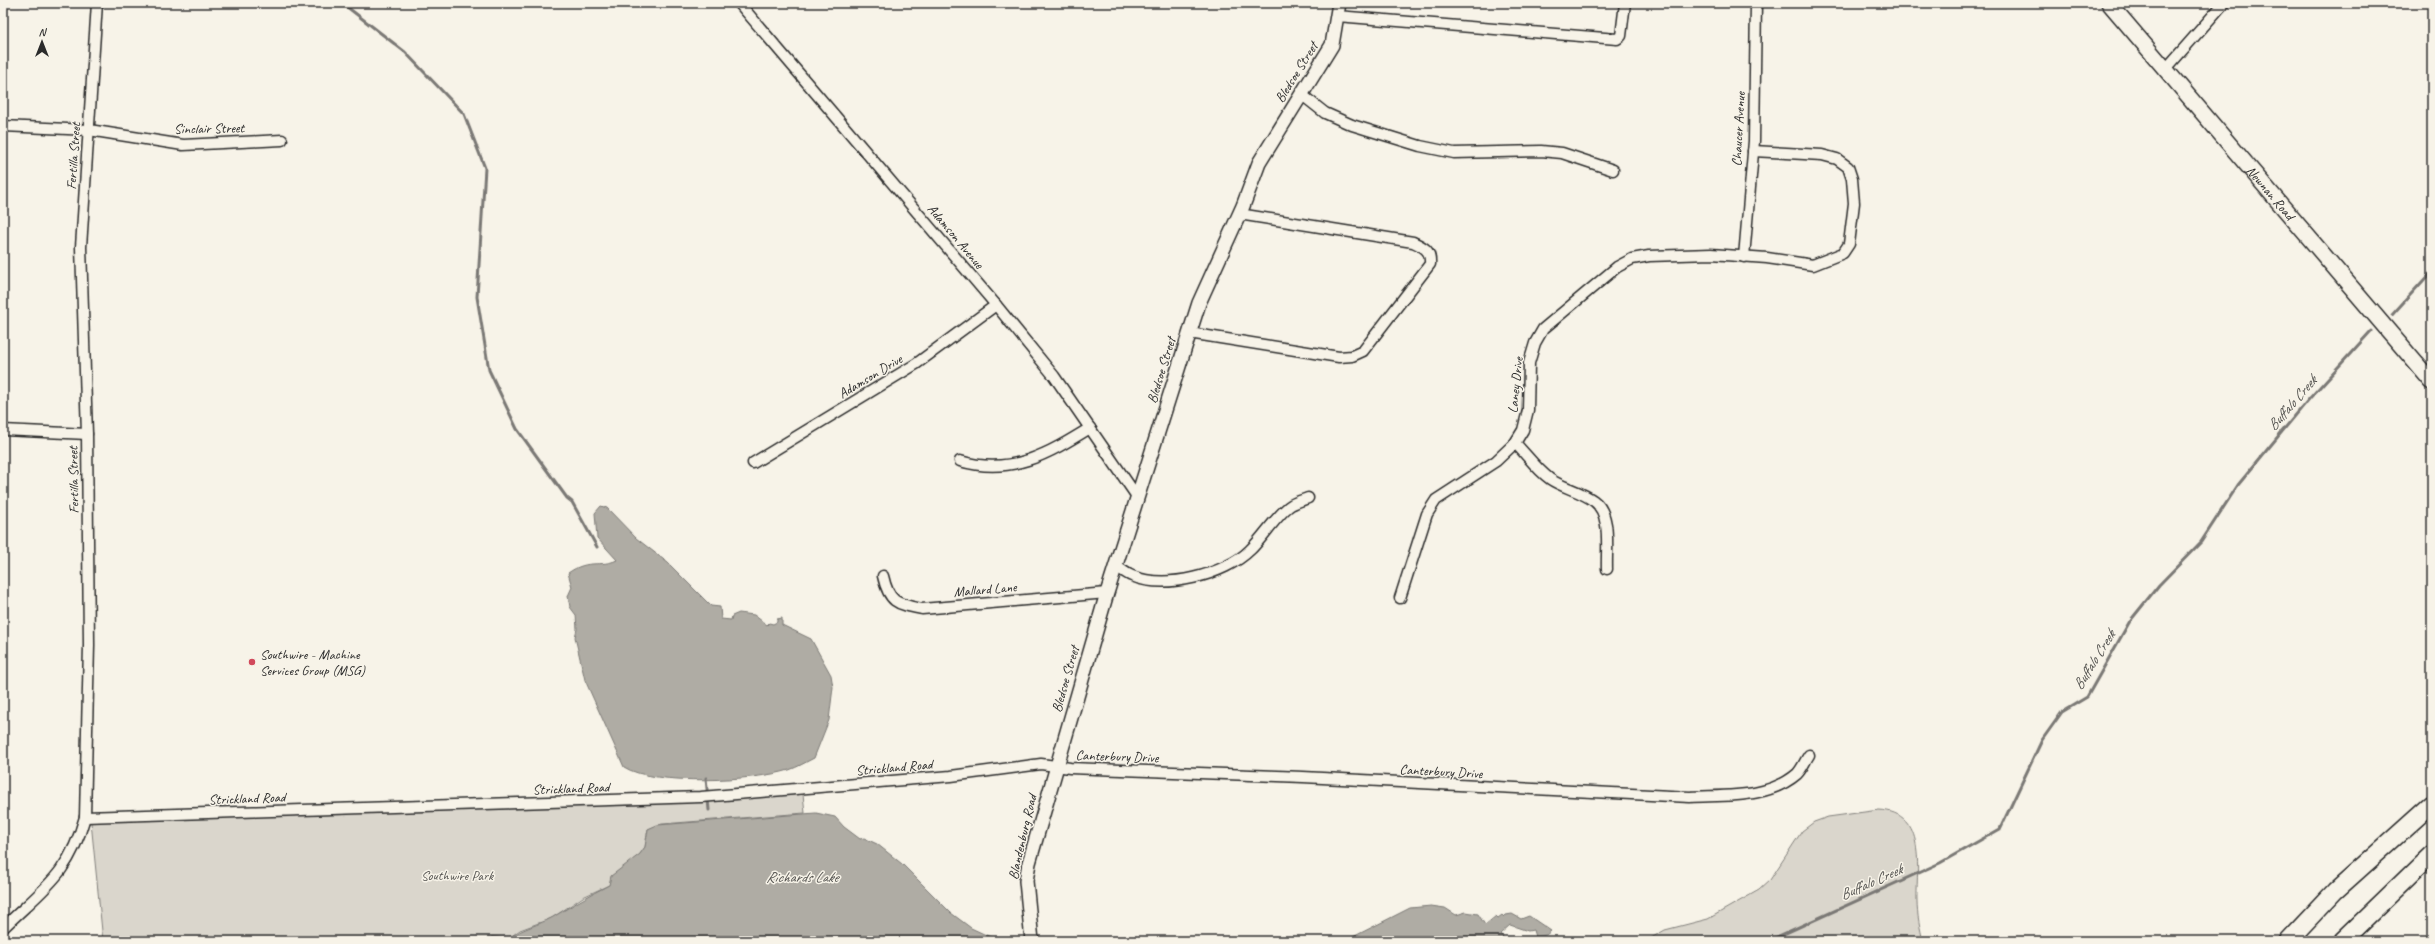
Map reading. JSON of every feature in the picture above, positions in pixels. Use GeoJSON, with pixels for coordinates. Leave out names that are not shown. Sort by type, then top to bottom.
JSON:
{"type":"FeatureCollection","features":[{"type":"Feature","properties":{"kind":"highway"},"geometry":{"type":"LineString","coordinates":[[2288,941],[2335,891],[2432,804]]}},
{"type":"Feature","properties":{"kind":"highway"},"geometry":{"type":"LineString","coordinates":[[2342,941],[2432,854]]}},
{"type":"Feature","properties":{"kind":"main road","name":"Newnan Road"},"geometry":{"type":"LineString","coordinates":[[2109,3],[2164,70],[2432,382]]}},
{"type":"Feature","properties":{"kind":"street","name":"Fertilla Street"},"geometry":{"type":"LineString","coordinates":[[3,928],[43,891],[63,869],[78,844],[84,818],[89,646],[87,434],[81,246],[97,3]]}},
{"type":"Feature","properties":{"kind":"street","name":"Adamson Avenue"},"geometry":{"type":"LineString","coordinates":[[739,3],[996,305],[1054,376],[1138,498]]}},
{"type":"Feature","properties":{"kind":"street","name":"Bledsoe Street"},"geometry":{"type":"LineString","coordinates":[[1057,766],[1107,593],[1199,303],[1239,214],[1261,160],[1332,45],[1339,3]]}},
{"type":"Feature","properties":{"kind":"street"},"geometry":{"type":"LineString","coordinates":[[1337,16],[1617,39],[1621,36],[1625,3]]}},
{"type":"Feature","properties":{"kind":"street","name":"Chaucer Avenue"},"geometry":{"type":"LineString","coordinates":[[1744,257],[1753,151],[1756,3]]}},
{"type":"Feature","properties":{"kind":"street"},"geometry":{"type":"LineString","coordinates":[[2164,70],[2224,3]]}},
{"type":"Feature","properties":{"kind":"street"},"geometry":{"type":"LineString","coordinates":[[1301,94],[1325,113],[1352,125],[1420,146],[1454,153],[1548,152],[1588,160],[1613,170]]}},
{"type":"Feature","properties":{"kind":"street","name":"Sinclair Street"},"geometry":{"type":"LineString","coordinates":[[3,126],[89,130],[182,145],[282,140]]}},
{"type":"Feature","properties":{"kind":"street"},"geometry":{"type":"LineString","coordinates":[[1744,257],[1813,265],[1843,253],[1849,244],[1854,202],[1852,179],[1848,167],[1837,159],[1822,155],[1753,151]]}},
{"type":"Feature","properties":{"kind":"street"},"geometry":{"type":"LineString","coordinates":[[1189,334],[1276,349],[1339,357],[1352,356],[1363,351],[1430,264],[1431,256],[1426,248],[1413,242],[1239,214]]}},
{"type":"Feature","properties":{"kind":"street","name":"Laney Drive"},"geometry":{"type":"LineString","coordinates":[[1400,598],[1426,514],[1436,500],[1496,461],[1516,443],[1523,430],[1528,410],[1529,363],[1534,343],[1543,329],[1617,267],[1632,259],[1648,256],[1711,254],[1744,257]]}},
{"type":"Feature","properties":{"kind":"street","name":"Adamson Drive"},"geometry":{"type":"LineString","coordinates":[[753,463],[916,364],[996,305]]}},
{"type":"Feature","properties":{"kind":"street"},"geometry":{"type":"LineString","coordinates":[[960,461],[978,466],[999,466],[1031,461],[1064,444],[1090,428]]}},
{"type":"Feature","properties":{"kind":"street"},"geometry":{"type":"LineString","coordinates":[[3,430],[87,434]]}},
{"type":"Feature","properties":{"kind":"street"},"geometry":{"type":"LineString","coordinates":[[1516,443],[1548,477],[1565,488],[1595,501],[1601,510],[1605,522],[1607,569]]}},
{"type":"Feature","properties":{"kind":"street"},"geometry":{"type":"LineString","coordinates":[[1116,567],[1133,577],[1147,580],[1177,581],[1206,575],[1233,563],[1249,551],[1290,505],[1308,498]]}},
{"type":"Feature","properties":{"kind":"street","name":"Mallard Lane"},"geometry":{"type":"LineString","coordinates":[[883,576],[887,594],[900,605],[922,609],[1107,593]]}},
{"type":"Feature","properties":{"kind":"street","name":"Canterbury Drive"},"geometry":{"type":"LineString","coordinates":[[1057,766],[1070,768],[1303,777],[1690,797],[1754,794],[1779,786],[1798,773],[1809,755]]}},
{"type":"Feature","properties":{"kind":"street","name":"Strickland Road"},"geometry":{"type":"LineString","coordinates":[[84,818],[701,797],[951,776],[1041,764],[1057,766]]}},
{"type":"Feature","properties":{"kind":"street","name":"Blandenburg Road"},"geometry":{"type":"LineString","coordinates":[[1032,941],[1026,881],[1057,766]]}},
{"type":"Feature","properties":{"kind":"green space","name":"Southwire Park"},"geometry":{"type":"Polygon","coordinates":[[[803,794],[805,813],[662,824],[648,829],[645,847],[609,885],[583,897],[552,918],[520,930],[509,938],[492,937],[481,941],[103,941],[91,822],[690,802],[803,794]]]}},
{"type":"Feature","properties":{"kind":"green space"},"geometry":{"type":"Polygon","coordinates":[[[1879,810],[1895,813],[1905,821],[1912,831],[1916,844],[1917,901],[1923,941],[1646,941],[1665,930],[1708,919],[1759,890],[1770,880],[1802,831],[1814,822],[1828,817],[1879,810]]]}},
{"type":"Feature","properties":{"kind":"water"},"geometry":{"type":"Polygon","coordinates":[[[601,506],[607,508],[636,538],[668,563],[711,606],[720,607],[721,619],[731,620],[732,616],[739,613],[754,615],[767,625],[769,623],[773,624],[777,622],[777,619],[782,618],[782,625],[811,639],[831,675],[833,687],[829,720],[814,758],[789,770],[773,774],[729,779],[705,780],[657,777],[638,773],[624,767],[585,680],[575,637],[577,629],[576,615],[570,607],[568,596],[572,587],[568,573],[575,568],[588,564],[605,563],[617,560],[597,538],[595,513],[601,506]]]}},
{"type":"Feature","properties":{"kind":"water","name":"Richards Lake"},"geometry":{"type":"Polygon","coordinates":[[[816,813],[835,817],[844,827],[860,839],[864,838],[877,844],[902,864],[951,913],[971,928],[999,941],[481,941],[492,937],[509,938],[553,917],[609,885],[611,876],[640,854],[645,847],[648,829],[657,825],[816,813]]]}},
{"type":"Feature","properties":{"kind":"water"},"geometry":{"type":"Polygon","coordinates":[[[1431,906],[1445,908],[1456,915],[1466,912],[1478,914],[1485,925],[1496,916],[1498,918],[1502,915],[1504,917],[1512,914],[1521,919],[1529,916],[1551,931],[1546,935],[1535,937],[1533,930],[1528,931],[1510,925],[1500,934],[1506,941],[1345,941],[1410,908],[1431,906]]]}},
{"type":"Feature","properties":{"kind":"waterway"},"geometry":{"type":"LineString","coordinates":[[342,3],[405,52],[464,114],[485,168],[477,297],[489,370],[517,429],[567,498],[572,502],[597,547]]}},
{"type":"Feature","properties":{"kind":"waterway","name":"Buffalo Creek"},"geometry":{"type":"LineString","coordinates":[[2392,315],[2432,271]]}},
{"type":"Feature","properties":{"kind":"waterway","name":"Buffalo Creek"},"geometry":{"type":"LineString","coordinates":[[1768,941],[1940,863],[2000,829],[2042,740],[2062,712],[2087,697],[2130,621],[2159,585],[2201,542],[2238,485],[2309,399],[2371,331]]}},
{"type":"Feature","properties":{"kind":"waterway"},"geometry":{"type":"LineString","coordinates":[[706,778],[709,810]]}},
{"type":"Feature","properties":{"kind":"place","name":"Southwire - Machine Services Group (MSG)"},"geometry":{"type":"Point","coordinates":[252,662]}}]}
